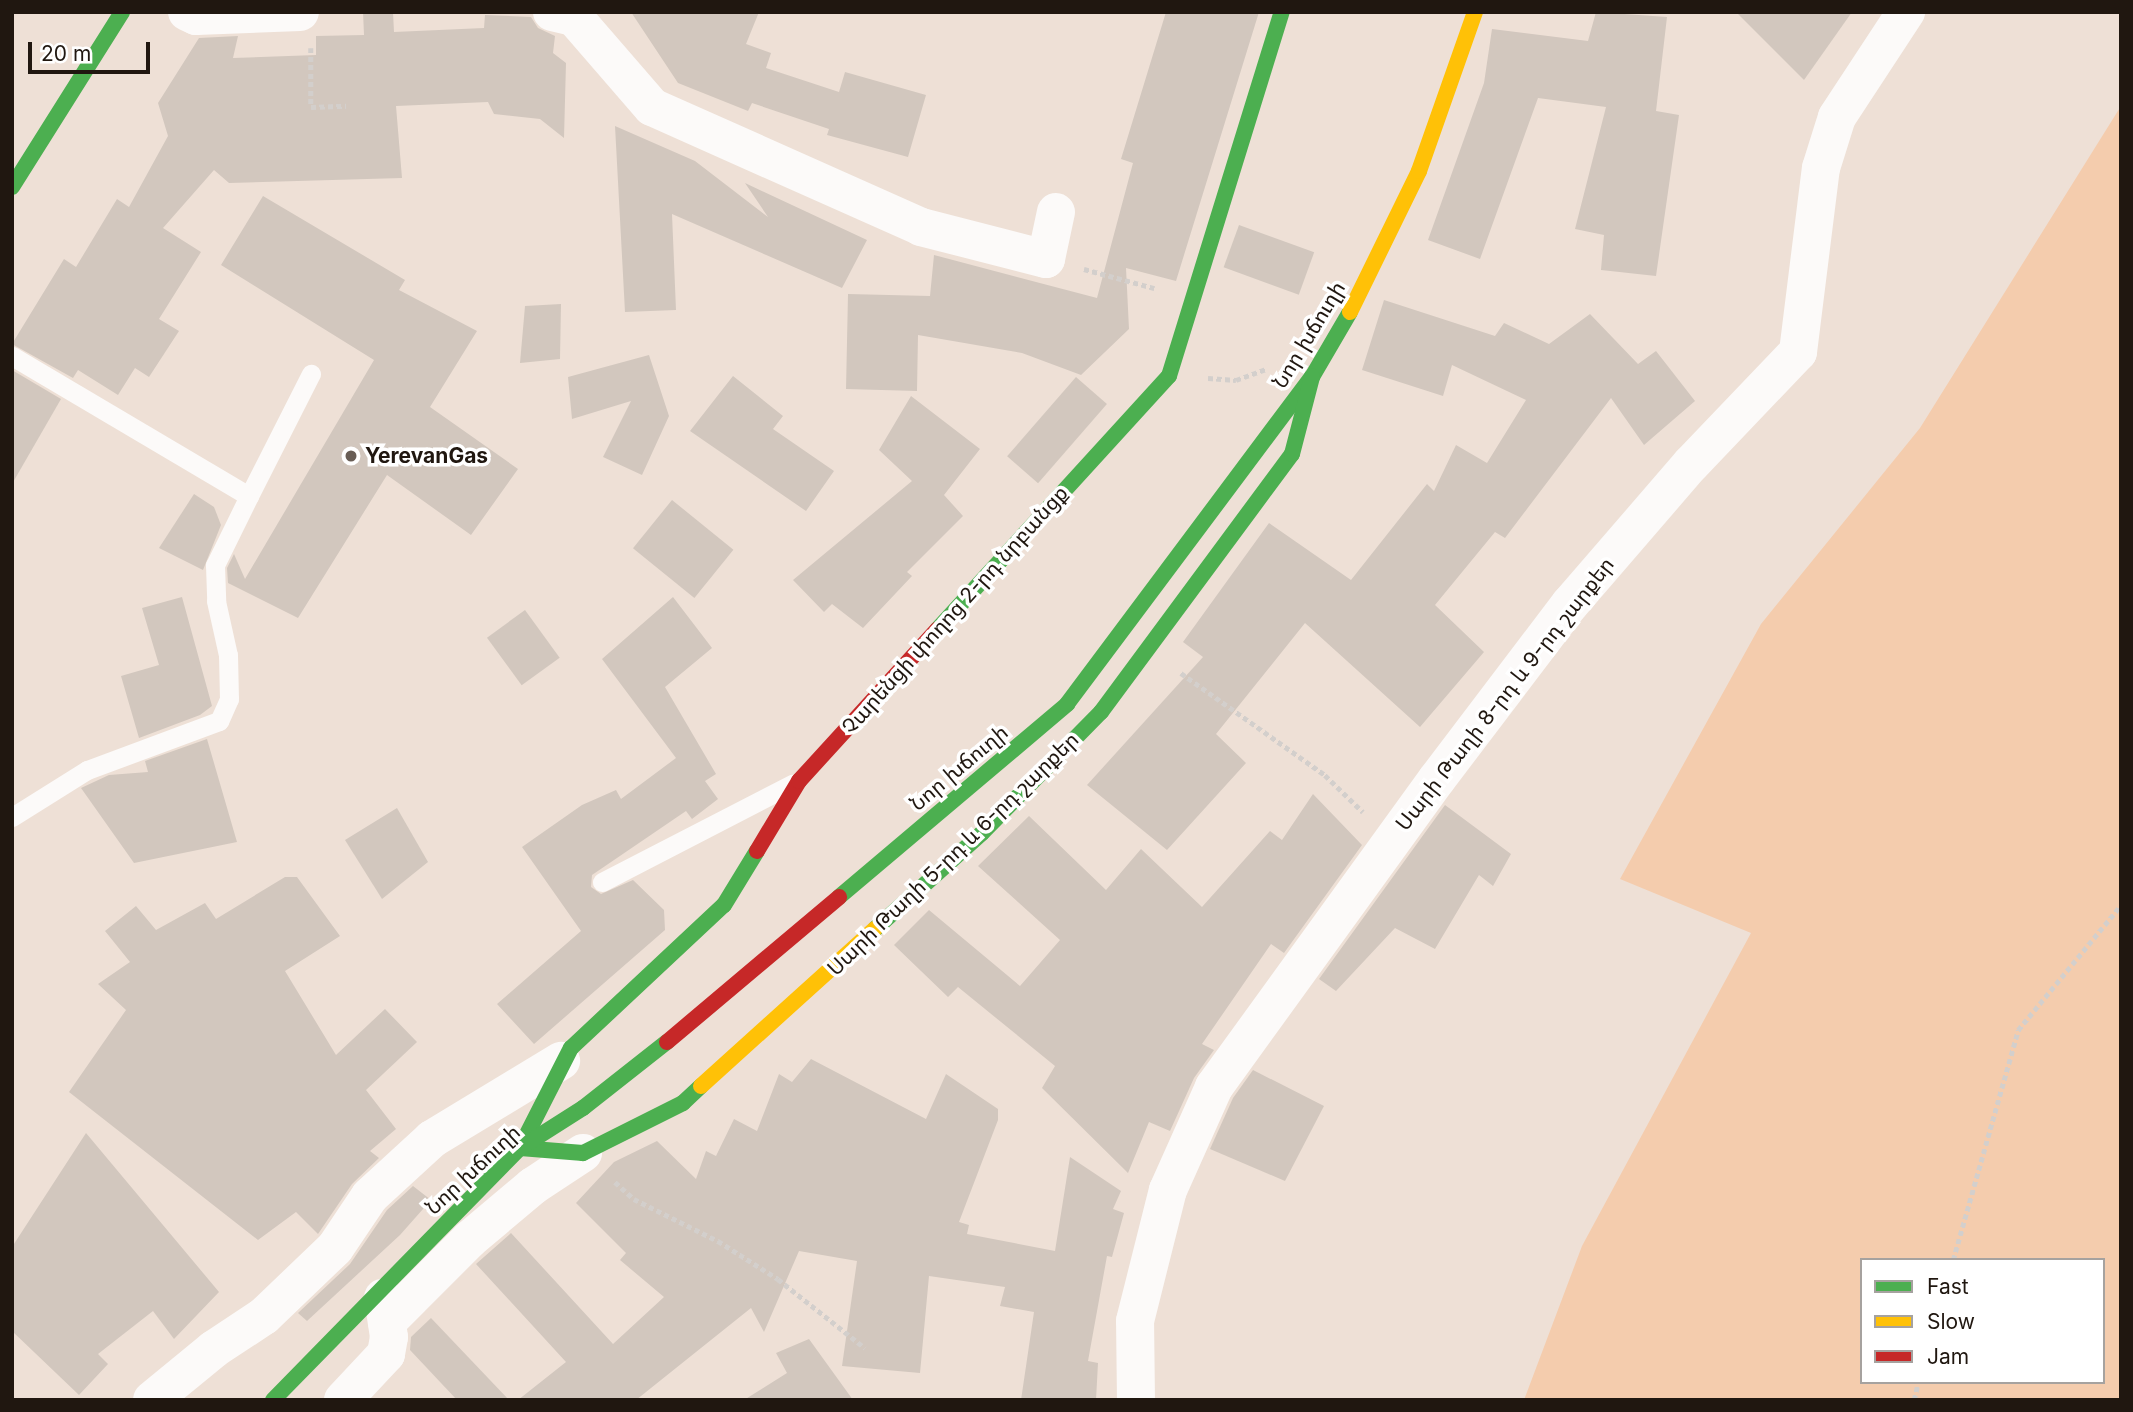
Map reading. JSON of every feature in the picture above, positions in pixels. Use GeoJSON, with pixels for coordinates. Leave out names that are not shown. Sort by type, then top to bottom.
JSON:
{"type":"FeatureCollection","features":[{"type":"Feature","properties":{"kind":"street"},"geometry":{"type":"LineString","coordinates":[[12,187],[122,12]]}},
{"type":"Feature","properties":{"kind":"street"},"geometry":{"type":"LineString","coordinates":[[187,12],[196,16],[300,12]]}},
{"type":"Feature","properties":{"kind":"street"},"geometry":{"type":"LineString","coordinates":[[552,12],[574,17],[652,107],[922,227],[1046,259],[1056,212]]}},
{"type":"Feature","properties":{"kind":"street","name":"Չարենցի փողոց 2-րդ նրբանցք"},"geometry":{"type":"LineString","coordinates":[[520,1148],[561,1061],[724,905],[799,781],[1169,376],[1282,12]]}},
{"type":"Feature","properties":{"kind":"street","name":"Նոր խճուղի"},"geometry":{"type":"LineString","coordinates":[[273,1400],[384,1305],[520,1148],[583,1108],[657,1051],[1067,704],[1312,377],[1353,307],[1419,171],[1475,12]]}},
{"type":"Feature","properties":{"kind":"street","name":"Սարի Թաղի 8-րդ և 9-րդ շարքեր"},"geometry":{"type":"LineString","coordinates":[[1136,1400],[1135,1321],[1168,1190],[1214,1087],[1392,841],[1570,604],[1691,464],[1798,352],[1821,168],[1837,117],[1906,12]]}},
{"type":"Feature","properties":{"kind":"street","name":"Սարի Թաղի 5-րդ և 6-րդ շարքեր"},"geometry":{"type":"LineString","coordinates":[[384,1305],[533,1186],[583,1153],[682,1103],[982,833],[1101,712],[1292,454],[1312,377]]}},
{"type":"Feature","properties":{"kind":"street"},"geometry":{"type":"LineString","coordinates":[[152,1400],[214,1349],[264,1316],[335,1248],[370,1196],[432,1139],[561,1061]]}},
{"type":"Feature","properties":{"kind":"street"},"geometry":{"type":"LineString","coordinates":[[520,1148],[583,1153]]}},
{"type":"Feature","properties":{"kind":"street"},"geometry":{"type":"LineString","coordinates":[[344,1400],[386,1354],[384,1305]]}},
{"type":"Feature","properties":{"kind":"lane"},"geometry":{"type":"LineString","coordinates":[[12,356],[249,496]]}},
{"type":"Feature","properties":{"kind":"lane"},"geometry":{"type":"LineString","coordinates":[[12,817],[86,770],[219,721],[229,699],[229,666],[216,601],[215,565],[311,374]]}},
{"type":"Feature","properties":{"kind":"lane"},"geometry":{"type":"LineString","coordinates":[[602,882],[799,781]]}},
{"type":"Feature","properties":{"kind":"path"},"geometry":{"type":"LineString","coordinates":[[311,87],[311,107],[346,106]]}},
{"type":"Feature","properties":{"kind":"path"},"geometry":{"type":"LineString","coordinates":[[1046,259],[1193,298]]}},
{"type":"Feature","properties":{"kind":"path"},"geometry":{"type":"LineString","coordinates":[[1169,376],[1236,380],[1293,359],[1312,377]]}},
{"type":"Feature","properties":{"kind":"path"},"geometry":{"type":"LineString","coordinates":[[1149,650],[1325,775],[1392,841]]}},
{"type":"Feature","properties":{"kind":"path"},"geometry":{"type":"LineString","coordinates":[[1954,1258],[2018,1030],[2121,905]]}},
{"type":"Feature","properties":{"kind":"path"},"geometry":{"type":"LineString","coordinates":[[583,1153],[634,1199],[718,1241],[778,1279],[864,1348]]}},
{"type":"Feature","properties":{"kind":"shaded area"},"geometry":{"type":"Polygon","coordinates":[[[2121,106],[2121,1400],[1524,1400],[1582,1246],[1751,933],[1620,879],[1761,624],[1920,428],[2121,106]]]}},
{"type":"Feature","properties":{"kind":"building"},"geometry":{"type":"Polygon","coordinates":[[[363,12],[393,12],[394,32],[484,28],[485,15],[531,17],[538,28],[555,36],[553,53],[566,63],[564,138],[540,119],[494,114],[488,102],[396,106],[402,178],[229,183],[214,170],[163,228],[201,252],[159,319],[179,331],[149,377],[135,368],[118,395],[78,370],[73,378],[12,344],[64,259],[76,267],[117,199],[129,207],[168,136],[158,103],[199,38],[238,36],[233,58],[316,55],[316,36],[364,35],[363,12]]]}},
{"type":"Feature","properties":{"kind":"building"},"geometry":{"type":"Polygon","coordinates":[[[631,12],[759,12],[746,44],[771,53],[766,68],[839,92],[845,72],[926,95],[908,157],[827,135],[829,129],[752,103],[748,111],[678,83],[631,12]]]}},
{"type":"Feature","properties":{"kind":"building"},"geometry":{"type":"Polygon","coordinates":[[[1166,12],[1259,12],[1176,281],[1126,268],[1129,329],[1081,375],[1022,353],[918,335],[917,391],[846,389],[848,294],[930,296],[934,255],[1097,298],[1133,163],[1121,159],[1166,12]]]}},
{"type":"Feature","properties":{"kind":"building"},"geometry":{"type":"Polygon","coordinates":[[[1596,12],[1667,17],[1656,111],[1679,115],[1656,276],[1601,270],[1604,235],[1575,229],[1606,107],[1538,98],[1480,259],[1428,240],[1484,83],[1492,29],[1588,41],[1596,12]]]}},
{"type":"Feature","properties":{"kind":"building"},"geometry":{"type":"Polygon","coordinates":[[[1736,12],[1852,12],[1804,80],[1736,12]]]}},
{"type":"Feature","properties":{"kind":"building"},"geometry":{"type":"Polygon","coordinates":[[[615,126],[695,161],[768,217],[745,183],[867,240],[842,288],[672,214],[676,310],[625,312],[615,126]]]}},
{"type":"Feature","properties":{"kind":"building"},"geometry":{"type":"Polygon","coordinates":[[[263,196],[405,280],[399,290],[477,331],[430,407],[518,469],[471,535],[387,475],[298,618],[228,583],[227,568],[234,554],[245,579],[374,360],[221,265],[263,196]]]}},
{"type":"Feature","properties":{"kind":"building"},"geometry":{"type":"Polygon","coordinates":[[[1239,225],[1314,252],[1299,295],[1224,267],[1239,225]]]}},
{"type":"Feature","properties":{"kind":"building"},"geometry":{"type":"Polygon","coordinates":[[[1384,300],[1495,336],[1504,323],[1549,344],[1590,314],[1638,364],[1656,351],[1695,401],[1644,445],[1611,398],[1505,538],[1495,532],[1435,605],[1484,652],[1420,727],[1305,623],[1216,734],[1246,763],[1167,850],[1087,785],[1203,657],[1183,642],[1269,523],[1351,580],[1427,484],[1434,491],[1456,445],[1487,463],[1526,400],[1452,365],[1443,396],[1362,370],[1384,300]]]}},
{"type":"Feature","properties":{"kind":"building"},"geometry":{"type":"Polygon","coordinates":[[[561,304],[560,359],[520,363],[525,306],[561,304]]]}},
{"type":"Feature","properties":{"kind":"building"},"geometry":{"type":"Polygon","coordinates":[[[649,355],[669,416],[642,475],[603,457],[631,401],[572,419],[568,377],[649,355]]]}},
{"type":"Feature","properties":{"kind":"building"},"geometry":{"type":"Polygon","coordinates":[[[12,370],[61,399],[12,484],[12,370]]]}},
{"type":"Feature","properties":{"kind":"building"},"geometry":{"type":"Polygon","coordinates":[[[733,376],[783,416],[773,429],[834,471],[806,511],[690,431],[733,376]]]}},
{"type":"Feature","properties":{"kind":"building"},"geometry":{"type":"Polygon","coordinates":[[[1076,377],[1107,404],[1038,483],[1007,456],[1076,377]]]}},
{"type":"Feature","properties":{"kind":"building"},"geometry":{"type":"Polygon","coordinates":[[[911,396],[980,449],[944,495],[963,516],[907,572],[912,576],[863,628],[832,604],[824,612],[793,580],[912,481],[879,450],[911,396]]]}},
{"type":"Feature","properties":{"kind":"building"},"geometry":{"type":"Polygon","coordinates":[[[194,494],[214,507],[221,525],[203,570],[159,548],[194,494]]]}},
{"type":"Feature","properties":{"kind":"building"},"geometry":{"type":"Polygon","coordinates":[[[672,500],[733,550],[694,598],[633,548],[672,500]]]}},
{"type":"Feature","properties":{"kind":"building"},"geometry":{"type":"Polygon","coordinates":[[[182,597],[212,706],[200,715],[139,738],[121,676],[159,665],[142,608],[182,597]]]}},
{"type":"Feature","properties":{"kind":"building"},"geometry":{"type":"Polygon","coordinates":[[[673,597],[712,648],[665,687],[716,774],[705,781],[718,799],[692,819],[686,811],[592,875],[591,887],[601,894],[633,880],[664,910],[665,930],[534,1044],[497,1004],[581,931],[522,847],[582,805],[616,790],[621,799],[676,758],[602,659],[673,597]]]}},
{"type":"Feature","properties":{"kind":"building"},"geometry":{"type":"Polygon","coordinates":[[[525,610],[560,658],[522,685],[487,638],[525,610]]]}},
{"type":"Feature","properties":{"kind":"building"},"geometry":{"type":"Polygon","coordinates":[[[207,739],[237,842],[134,863],[81,788],[109,775],[148,772],[145,761],[207,739]]]}},
{"type":"Feature","properties":{"kind":"building"},"geometry":{"type":"Polygon","coordinates":[[[1313,794],[1362,845],[1284,953],[1271,944],[1202,1044],[1214,1050],[1194,1078],[1170,1131],[1149,1122],[1128,1173],[1042,1088],[1055,1066],[958,987],[948,997],[894,945],[929,910],[1020,986],[1060,940],[978,866],[1029,816],[1106,890],[1141,849],[1202,907],[1270,831],[1282,840],[1313,794]]]}},
{"type":"Feature","properties":{"kind":"building"},"geometry":{"type":"Polygon","coordinates":[[[1445,805],[1511,854],[1493,886],[1479,875],[1435,949],[1395,928],[1336,991],[1319,979],[1445,805]]]}},
{"type":"Feature","properties":{"kind":"building"},"geometry":{"type":"Polygon","coordinates":[[[397,808],[428,862],[382,899],[345,840],[397,808]]]}},
{"type":"Feature","properties":{"kind":"building"},"geometry":{"type":"Polygon","coordinates":[[[285,877],[297,877],[340,936],[285,971],[336,1055],[385,1009],[417,1042],[366,1090],[396,1129],[370,1151],[379,1158],[352,1184],[318,1234],[296,1212],[258,1240],[69,1092],[126,1010],[98,984],[130,962],[105,931],[136,906],[156,930],[205,903],[216,919],[285,877]]]}},
{"type":"Feature","properties":{"kind":"building"},"geometry":{"type":"Polygon","coordinates":[[[811,1059],[926,1119],[946,1074],[998,1109],[998,1120],[959,1222],[969,1225],[967,1234],[1055,1251],[1070,1157],[1121,1191],[1113,1209],[1124,1213],[1112,1257],[1107,1256],[1088,1361],[1098,1363],[1096,1400],[1021,1400],[1034,1312],[1000,1306],[1005,1287],[929,1276],[920,1373],[842,1366],[857,1261],[799,1251],[764,1332],[751,1308],[636,1400],[518,1400],[566,1362],[476,1264],[511,1233],[613,1344],[664,1297],[620,1260],[626,1253],[576,1203],[614,1162],[657,1141],[696,1179],[706,1151],[716,1156],[734,1119],[757,1131],[779,1074],[792,1082],[811,1059]]]}},
{"type":"Feature","properties":{"kind":"building"},"geometry":{"type":"Polygon","coordinates":[[[1253,1070],[1324,1106],[1285,1181],[1210,1149],[1233,1098],[1253,1070]]]}},
{"type":"Feature","properties":{"kind":"building"},"geometry":{"type":"Polygon","coordinates":[[[86,1133],[219,1292],[174,1339],[153,1311],[98,1354],[108,1364],[79,1395],[12,1331],[12,1247],[86,1133]]]}},
{"type":"Feature","properties":{"kind":"building"},"geometry":{"type":"Polygon","coordinates":[[[413,1186],[431,1200],[400,1235],[307,1321],[298,1313],[350,1264],[387,1210],[413,1186]]]}},
{"type":"Feature","properties":{"kind":"building"},"geometry":{"type":"Polygon","coordinates":[[[431,1318],[509,1400],[457,1400],[410,1350],[411,1337],[431,1318]]]}},
{"type":"Feature","properties":{"kind":"building"},"geometry":{"type":"Polygon","coordinates":[[[809,1339],[853,1400],[744,1400],[787,1373],[776,1353],[809,1339]]]}},
{"type":"Feature","properties":{"kind":"traffic: fast"},"geometry":{"type":"LineString","coordinates":[[12,187],[122,12]]}},
{"type":"Feature","properties":{"kind":"traffic: fast"},"geometry":{"type":"LineString","coordinates":[[937,630],[1169,376],[1282,12]]}},
{"type":"Feature","properties":{"kind":"traffic: fast"},"geometry":{"type":"LineString","coordinates":[[839,897],[1067,704],[1312,377],[1350,312]]}},
{"type":"Feature","properties":{"kind":"traffic: fast"},"geometry":{"type":"LineString","coordinates":[[875,929],[982,833],[1101,712],[1292,454],[1312,377]]}},
{"type":"Feature","properties":{"kind":"traffic: fast"},"geometry":{"type":"LineString","coordinates":[[701,1086],[683,1103],[583,1153],[520,1148],[571,1048],[724,905],[757,851]]}},
{"type":"Feature","properties":{"kind":"traffic: fast"},"geometry":{"type":"LineString","coordinates":[[273,1400],[520,1148],[583,1108],[667,1042]]}},
{"type":"Feature","properties":{"kind":"traffic: slow"},"geometry":{"type":"LineString","coordinates":[[1350,312],[1419,171],[1475,12]]}},
{"type":"Feature","properties":{"kind":"traffic: slow"},"geometry":{"type":"LineString","coordinates":[[701,1086],[875,929]]}},
{"type":"Feature","properties":{"kind":"traffic: jam"},"geometry":{"type":"LineString","coordinates":[[757,851],[799,781],[937,630]]}},
{"type":"Feature","properties":{"kind":"traffic: jam"},"geometry":{"type":"LineString","coordinates":[[667,1042],[839,897]]}},
{"type":"Feature","properties":{"kind":"place","name":"YerevanGas"},"geometry":{"type":"Point","coordinates":[351,456]}}]}
